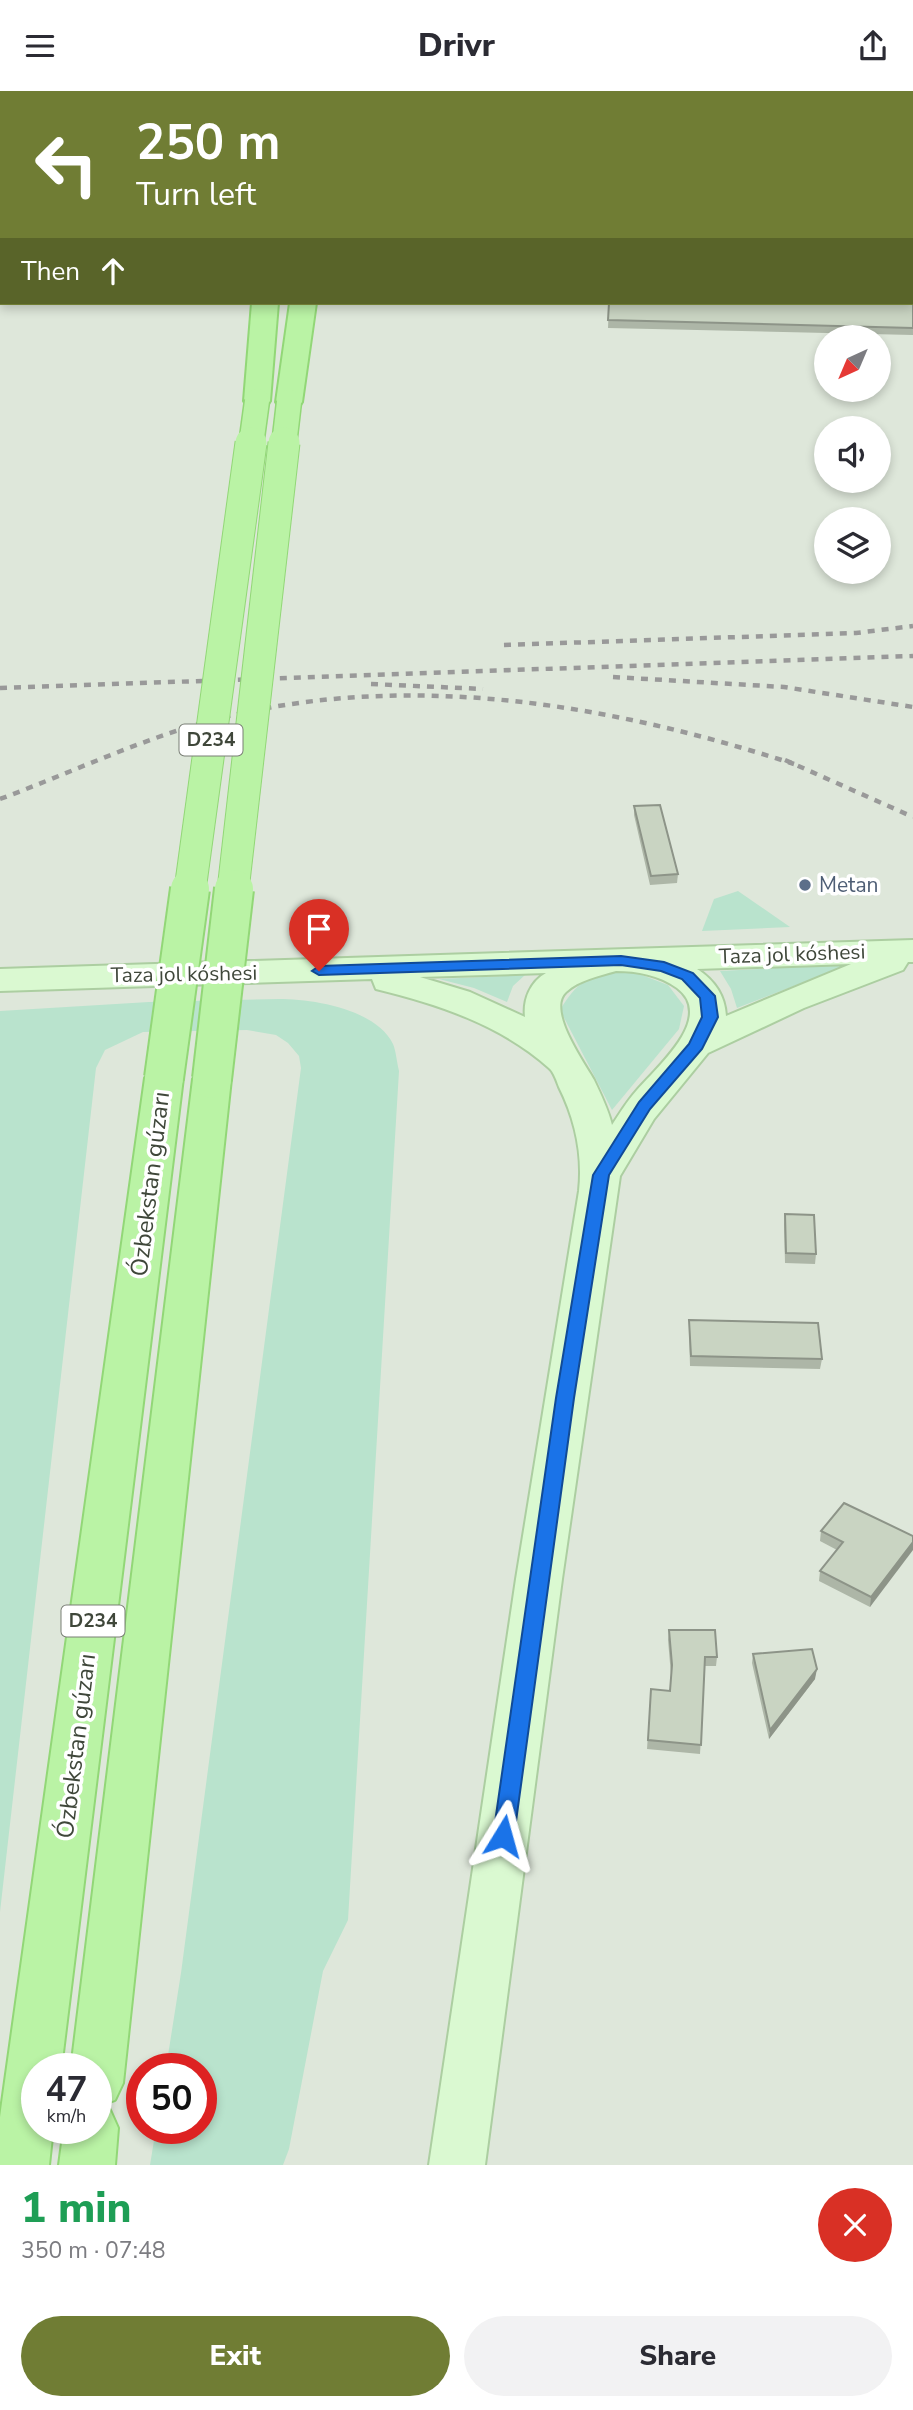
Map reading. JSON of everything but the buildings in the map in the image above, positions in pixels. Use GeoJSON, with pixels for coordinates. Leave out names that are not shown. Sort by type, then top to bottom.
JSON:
{"type":"FeatureCollection","features":[{"type":"Feature","properties":{"kind":"main road","name":"Ózbekstan gúzarı"},"geometry":{"type":"LineString","coordinates":[[21,2165],[164,1078],[257,401],[265,305]]}},
{"type":"Feature","properties":{"kind":"main road","name":"D234"},"geometry":{"type":"LineString","coordinates":[[99,2053],[289,402],[303,305]]}},
{"type":"Feature","properties":{"kind":"main road","name":"Taza jol kóshesi"},"geometry":{"type":"LineString","coordinates":[[0,980],[913,953]]}},
{"type":"Feature","properties":{"kind":"main road"},"geometry":{"type":"LineString","coordinates":[[696,1045],[762,1011],[913,953]]}},
{"type":"Feature","properties":{"kind":"main road"},"geometry":{"type":"LineString","coordinates":[[457,2165],[565,1398],[601,1175],[587,1105],[541,1020],[543,999],[554,982],[569,973],[617,961],[664,967],[688,976],[708,996],[710,1017],[696,1045],[644,1106],[601,1175]]}},
{"type":"Feature","properties":{"kind":"main road"},"geometry":{"type":"LineString","coordinates":[[293,972],[385,980],[439,993],[488,1012],[529,1033],[566,1064]]}},
{"type":"Feature","properties":{"kind":"main road"},"geometry":{"type":"LineString","coordinates":[[0,994],[94,977]]}},
{"type":"Feature","properties":{"kind":"main road"},"geometry":{"type":"LineString","coordinates":[[87,2165],[89,2144]]}},
{"type":"Feature","properties":{"kind":"shaded area"},"geometry":{"type":"Polygon","coordinates":[[[0,305],[913,305],[913,2165],[0,2165],[0,305]]]}},
{"type":"Feature","properties":{"kind":"green space"},"geometry":{"type":"Polygon","coordinates":[[[738,891],[790,927],[702,931],[714,899],[738,891]]]}},
{"type":"Feature","properties":{"kind":"green space"},"geometry":{"type":"Polygon","coordinates":[[[851,964],[737,1008],[731,989],[720,971],[851,964]]]}},
{"type":"Feature","properties":{"kind":"green space"},"geometry":{"type":"Polygon","coordinates":[[[634,972],[668,985],[684,1006],[679,1029],[612,1110],[560,1010],[582,983],[599,975],[634,972]]]}},
{"type":"Feature","properties":{"kind":"green space"},"geometry":{"type":"Polygon","coordinates":[[[525,975],[513,986],[507,1002],[474,988],[439,979],[525,975]]]}},
{"type":"Feature","properties":{"kind":"green space"},"geometry":{"type":"Polygon","coordinates":[[[279,999],[309,1001],[342,1008],[373,1022],[385,1032],[393,1044],[399,1071],[348,1920],[323,1971],[289,2149],[283,2165],[150,2165],[153,2144],[217,2144],[217,2053],[168,2053],[301,1068],[299,1056],[288,1043],[276,1035],[247,1030],[143,1032],[105,1050],[96,1068],[0,1912],[0,1011],[149,1002],[279,999]]]}},
{"type":"Feature","properties":{"kind":"railway"},"geometry":{"type":"LineString","coordinates":[[504,645],[856,633],[913,626]]}},
{"type":"Feature","properties":{"kind":"railway"},"geometry":{"type":"LineString","coordinates":[[0,688],[913,656]]}},
{"type":"Feature","properties":{"kind":"railway"},"geometry":{"type":"LineString","coordinates":[[613,677],[784,687],[913,707]]}},
{"type":"Feature","properties":{"kind":"railway"},"geometry":{"type":"LineString","coordinates":[[371,684],[483,689]]}},
{"type":"Feature","properties":{"kind":"railway"},"geometry":{"type":"LineString","coordinates":[[0,799],[130,748],[209,721],[282,705],[356,697],[430,696],[504,700],[578,710],[651,724],[794,764]]}},
{"type":"Feature","properties":{"kind":"railway"},"geometry":{"type":"LineString","coordinates":[[785,760],[794,764]]}},
{"type":"Feature","properties":{"kind":"railway"},"geometry":{"type":"LineString","coordinates":[[794,764],[913,817]]}},
{"type":"Feature","properties":{"kind":"place","name":"Metan"},"geometry":{"type":"Point","coordinates":[805,885]}},
{"type":"Feature","properties":{"kind":"route"},"geometry":{"type":"LineString","coordinates":[[319,971],[621,960],[664,967],[688,976],[708,996],[710,1017],[696,1045],[644,1106],[601,1175],[565,1398],[503,1836]]}}]}
